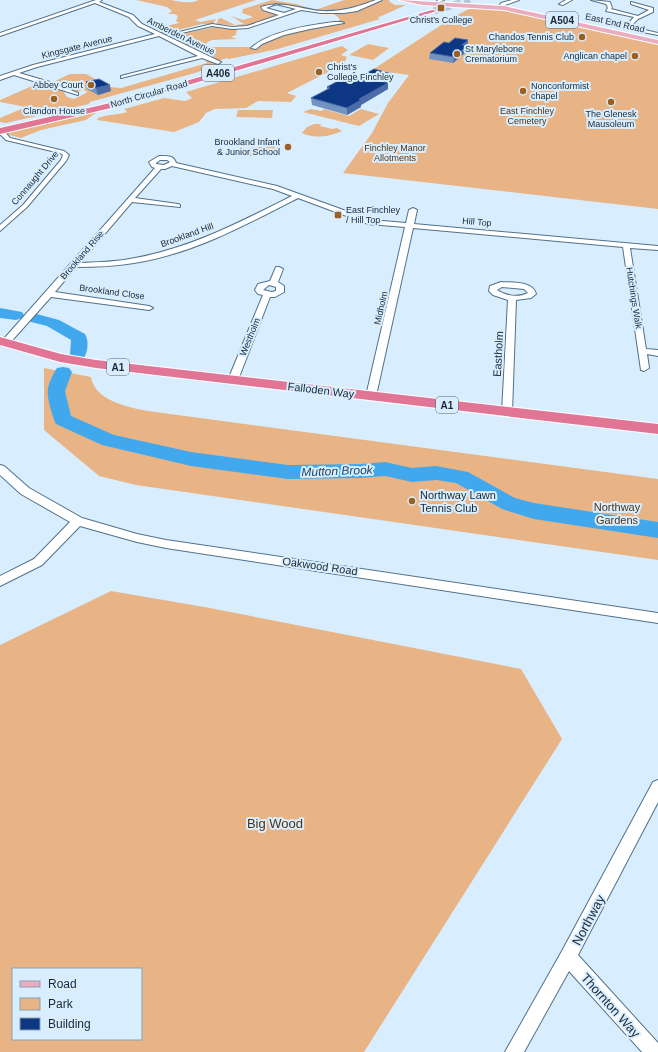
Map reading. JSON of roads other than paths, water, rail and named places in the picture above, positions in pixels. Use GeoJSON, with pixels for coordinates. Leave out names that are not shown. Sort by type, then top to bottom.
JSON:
{"type":"FeatureCollection","features":[{"type":"Feature","properties":{"kind":"highway","name":"North Circular Road"},"geometry":{"type":"LineString","coordinates":[[0,130],[108,106],[430,9]]}},
{"type":"Feature","properties":{"kind":"highway","name":"Falloden Way"},"geometry":{"type":"LineString","coordinates":[[2,342],[60,358],[96,364],[654,428]]}},
{"type":"Feature","properties":{"kind":"main road","name":"East End Road"},"geometry":{"type":"LineString","coordinates":[[402,0],[422,3],[501,7],[658,42]]}},
{"type":"Feature","properties":{"kind":"street"},"geometry":{"type":"LineString","coordinates":[[0,35],[100,0]]}},
{"type":"Feature","properties":{"kind":"street"},"geometry":{"type":"LineString","coordinates":[[285,15],[263,7],[276,3],[320,12],[344,12],[355,10],[380,0]]}},
{"type":"Feature","properties":{"kind":"street"},"geometry":{"type":"LineString","coordinates":[[501,7],[503,4],[517,0]]}},
{"type":"Feature","properties":{"kind":"street"},"geometry":{"type":"LineString","coordinates":[[561,4],[570,0]]}},
{"type":"Feature","properties":{"kind":"street"},"geometry":{"type":"LineString","coordinates":[[593,0],[608,4],[610,8],[608,10],[638,17]]}},
{"type":"Feature","properties":{"kind":"street","name":"Amberden Avenue"},"geometry":{"type":"LineString","coordinates":[[95,2],[130,16],[140,25],[158,35],[218,62]]}},
{"type":"Feature","properties":{"kind":"street"},"geometry":{"type":"LineString","coordinates":[[633,3],[646,6],[651,9],[651,11],[658,13]]}},
{"type":"Feature","properties":{"kind":"street"},"geometry":{"type":"LineString","coordinates":[[169,35],[212,25],[240,28],[265,22],[301,9]]}},
{"type":"Feature","properties":{"kind":"street"},"geometry":{"type":"LineString","coordinates":[[651,11],[638,17],[630,23],[630,26],[634,29],[658,34]]}},
{"type":"Feature","properties":{"kind":"street"},"geometry":{"type":"LineString","coordinates":[[265,22],[272,25]]}},
{"type":"Feature","properties":{"kind":"street"},"geometry":{"type":"LineString","coordinates":[[254,48],[263,42],[293,32],[313,27],[342,23]]}},
{"type":"Feature","properties":{"kind":"street"},"geometry":{"type":"LineString","coordinates":[[279,27],[293,32]]}},
{"type":"Feature","properties":{"kind":"street","name":"Kingsgate Avenue"},"geometry":{"type":"LineString","coordinates":[[0,78],[12,73],[158,35]]}},
{"type":"Feature","properties":{"kind":"street"},"geometry":{"type":"LineString","coordinates":[[123,77],[202,56]]}},
{"type":"Feature","properties":{"kind":"street"},"geometry":{"type":"LineString","coordinates":[[148,64],[155,68]]}},
{"type":"Feature","properties":{"kind":"street"},"geometry":{"type":"LineString","coordinates":[[12,73],[48,83],[76,94]]}},
{"type":"Feature","properties":{"kind":"street"},"geometry":{"type":"LineString","coordinates":[[0,130],[8,139],[0,143]]}},
{"type":"Feature","properties":{"kind":"street","name":"Connaught Drive"},"geometry":{"type":"LineString","coordinates":[[0,229],[25,206],[64,160],[66,155],[62,152],[8,139]]}},
{"type":"Feature","properties":{"kind":"street","name":"Brookland Rise"},"geometry":{"type":"LineString","coordinates":[[2,342],[14,334],[159,167],[154,166],[152,163],[154,160],[159,158],[171,159],[173,161],[172,164],[259,182],[299,195]]}},
{"type":"Feature","properties":{"kind":"street","name":"Hill Top"},"geometry":{"type":"LineString","coordinates":[[299,195],[371,222],[658,248]]}},
{"type":"Feature","properties":{"kind":"street","name":"Brookland Hill"},"geometry":{"type":"LineString","coordinates":[[75,265],[98,266],[121,264],[173,252],[201,242],[244,223],[299,195]]}},
{"type":"Feature","properties":{"kind":"street"},"geometry":{"type":"LineString","coordinates":[[131,200],[178,206]]}},
{"type":"Feature","properties":{"kind":"street","name":"Midholm"},"geometry":{"type":"LineString","coordinates":[[371,396],[413,210]]}},
{"type":"Feature","properties":{"kind":"street","name":"Hutchings Walk"},"geometry":{"type":"LineString","coordinates":[[626,245],[644,368]]}},
{"type":"Feature","properties":{"kind":"street","name":"Westholm"},"geometry":{"type":"LineString","coordinates":[[233,380],[267,295],[280,292],[280,286],[273,283],[279,269]]}},
{"type":"Feature","properties":{"kind":"street","name":"Brookland Close"},"geometry":{"type":"LineString","coordinates":[[49,294],[149,308]]}},
{"type":"Feature","properties":{"kind":"street","name":"Eastholm"},"geometry":{"type":"LineString","coordinates":[[507,412],[512,297]]}},
{"type":"Feature","properties":{"kind":"street"},"geometry":{"type":"LineString","coordinates":[[642,351],[658,353]]}},
{"type":"Feature","properties":{"kind":"street","name":"Oakwood Road"},"geometry":{"type":"LineString","coordinates":[[0,468],[25,491],[78,521],[166,544],[658,618]]}},
{"type":"Feature","properties":{"kind":"street"},"geometry":{"type":"LineString","coordinates":[[0,581],[38,562],[78,521]]}},
{"type":"Feature","properties":{"kind":"street","name":"Northway"},"geometry":{"type":"LineString","coordinates":[[514,1052],[568,957],[658,787]]}},
{"type":"Feature","properties":{"kind":"street","name":"Thornton Way"},"geometry":{"type":"LineString","coordinates":[[568,957],[654,1052]]}},
{"type":"Feature","properties":{"kind":"waterway","name":"Mutton Brook"},"geometry":{"type":"LineString","coordinates":[[0,313],[16,315]]}},
{"type":"Feature","properties":{"kind":"waterway","name":"Mutton Brook"},"geometry":{"type":"LineString","coordinates":[[33,318],[53,323],[79,338],[78,354]]}},
{"type":"Feature","properties":{"kind":"waterway","name":"Mutton Brook"},"geometry":{"type":"LineString","coordinates":[[63,372],[56,391],[63,420],[109,440],[191,459],[288,472],[361,471],[385,469],[412,475],[436,473],[461,477],[509,504],[534,511],[658,530]]}},
{"type":"Feature","properties":{"kind":"tunnel"},"geometry":{"type":"LineString","coordinates":[[434,11],[470,0]]}},
{"type":"Feature","properties":{"kind":"place","name":"Christ's College"},"geometry":{"type":"Point","coordinates":[441,8]}},
{"type":"Feature","properties":{"kind":"place","name":"Chandos Tennis Club"},"geometry":{"type":"Point","coordinates":[582,37]}},
{"type":"Feature","properties":{"kind":"place","name":"St Marylebone Crematorium"},"geometry":{"type":"Point","coordinates":[457,54]}},
{"type":"Feature","properties":{"kind":"place","name":"Anglican chapel"},"geometry":{"type":"Point","coordinates":[635,56]}},
{"type":"Feature","properties":{"kind":"place","name":"Christ's College Finchley"},"geometry":{"type":"Point","coordinates":[319,72]}},
{"type":"Feature","properties":{"kind":"place","name":"Abbey Court"},"geometry":{"type":"Point","coordinates":[91,85]}},
{"type":"Feature","properties":{"kind":"place","name":"Nonconformist chapel"},"geometry":{"type":"Point","coordinates":[523,91]}},
{"type":"Feature","properties":{"kind":"place","name":"Clandon House"},"geometry":{"type":"Point","coordinates":[54,99]}},
{"type":"Feature","properties":{"kind":"place","name":"The Glenesk Mausoleum"},"geometry":{"type":"Point","coordinates":[611,102]}},
{"type":"Feature","properties":{"kind":"place","name":"Brookland Infant & Junior School"},"geometry":{"type":"Point","coordinates":[288,147]}},
{"type":"Feature","properties":{"kind":"place","name":"East Finchley / Hill Top"},"geometry":{"type":"Point","coordinates":[338,215]}},
{"type":"Feature","properties":{"kind":"place","name":"Northway Lawn Tennis Club"},"geometry":{"type":"Point","coordinates":[412,501]}},
{"type":"Feature","properties":{"kind":"park label","name":"East Finchley Cemetery"},"geometry":{"type":"Point","coordinates":[527,116]}},
{"type":"Feature","properties":{"kind":"park label","name":"Finchley Manor Allotments"},"geometry":{"type":"Point","coordinates":[395,154]}},
{"type":"Feature","properties":{"kind":"park label","name":"Northway Gardens"},"geometry":{"type":"Point","coordinates":[617,513]}},
{"type":"Feature","properties":{"kind":"park label","name":"Big Wood"},"geometry":{"type":"Point","coordinates":[275,823]}}]}
